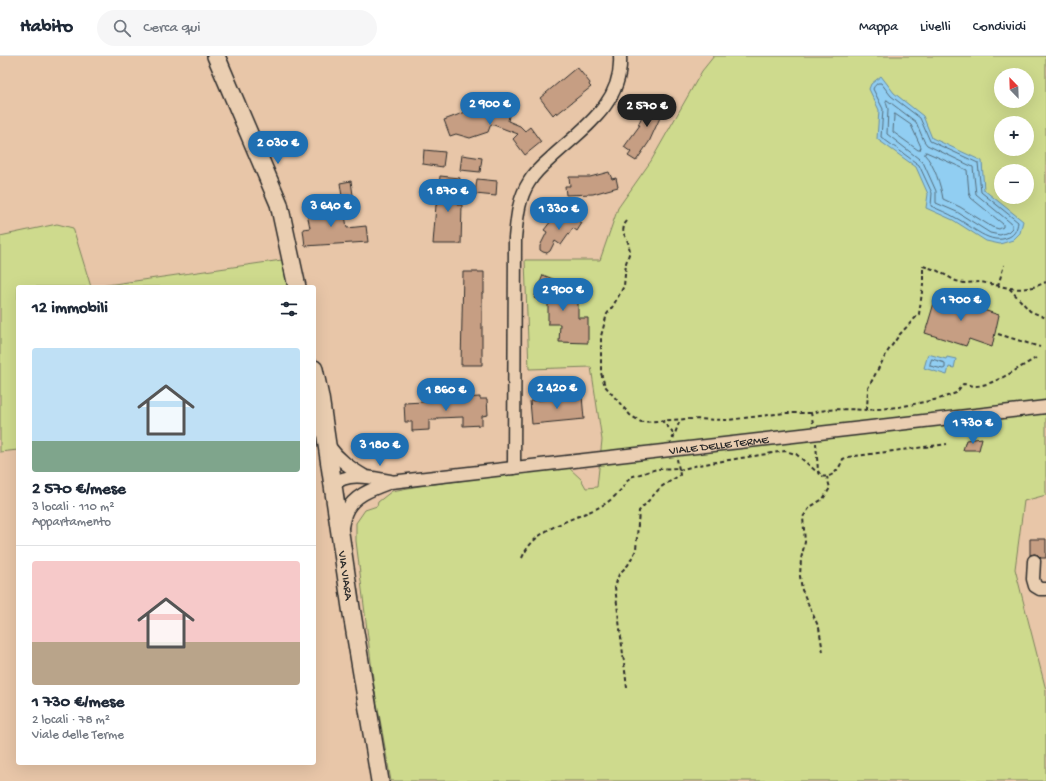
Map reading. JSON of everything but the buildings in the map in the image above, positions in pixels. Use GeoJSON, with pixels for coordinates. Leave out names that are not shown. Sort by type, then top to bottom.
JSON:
{"type":"FeatureCollection","features":[{"type":"Feature","properties":{"kind":"main road"},"geometry":{"type":"LineString","coordinates":[[216,56],[279,204],[297,285]]}},
{"type":"Feature","properties":{"kind":"main road","name":"VIA VIARA"},"geometry":{"type":"LineString","coordinates":[[316,380],[380,781]]}},
{"type":"Feature","properties":{"kind":"street"},"geometry":{"type":"LineString","coordinates":[[514,468],[515,238],[517,214],[523,193],[534,174],[597,117],[616,89],[619,77],[620,56]]}},
{"type":"Feature","properties":{"kind":"street","name":"VIALE DELLE TERME"},"geometry":{"type":"LineString","coordinates":[[340,534],[346,512],[356,499],[372,489],[392,482],[1046,407]]}},
{"type":"Feature","properties":{"kind":"street","name":"VIALE DELLE TERME"},"geometry":{"type":"LineString","coordinates":[[327,443],[334,453],[347,466],[364,476]]}},
{"type":"Feature","properties":{"kind":"street","name":"VIALE DELLE TERME"},"geometry":{"type":"LineString","coordinates":[[334,489],[338,480],[345,478],[364,476],[392,482]]}},
{"type":"Feature","properties":{"kind":"street"},"geometry":{"type":"LineString","coordinates":[[334,489],[356,499]]}},
{"type":"Feature","properties":{"kind":"street"},"geometry":{"type":"LineString","coordinates":[[1034,561],[1033,579],[1035,586],[1040,589],[1046,589]]}},
{"type":"Feature","properties":{"kind":"path"},"geometry":{"type":"LineString","coordinates":[[627,221],[624,225],[623,232],[628,242],[630,251],[626,263],[624,286],[607,314],[601,336],[601,373],[605,386],[630,415],[641,422],[661,420],[728,420],[784,413],[811,413],[841,409],[867,410],[900,407],[938,399],[956,393],[963,384],[975,386],[1004,377],[1036,358]]}},
{"type":"Feature","properties":{"kind":"path"},"geometry":{"type":"LineString","coordinates":[[998,286],[1004,265]]}},
{"type":"Feature","properties":{"kind":"path"},"geometry":{"type":"LineString","coordinates":[[867,410],[868,388],[877,371],[888,351],[900,334],[919,314],[924,266],[936,270],[956,281],[964,283],[981,282],[1022,290],[1039,286],[1046,282]]}},
{"type":"Feature","properties":{"kind":"path"},"geometry":{"type":"LineString","coordinates":[[1009,288],[1030,311],[1046,318]]}},
{"type":"Feature","properties":{"kind":"path"},"geometry":{"type":"LineString","coordinates":[[998,334],[1040,347]]}},
{"type":"Feature","properties":{"kind":"path"},"geometry":{"type":"LineString","coordinates":[[811,413],[814,425]]}},
{"type":"Feature","properties":{"kind":"path"},"geometry":{"type":"LineString","coordinates":[[661,420],[672,431],[673,439],[680,420]]}},
{"type":"Feature","properties":{"kind":"path"},"geometry":{"type":"LineString","coordinates":[[815,438],[819,472]]}},
{"type":"Feature","properties":{"kind":"path"},"geometry":{"type":"LineString","coordinates":[[522,558],[526,548],[552,527],[603,505],[620,492],[630,477],[657,469],[679,469],[785,451],[796,454],[817,472],[819,472],[821,476],[827,477],[835,473],[841,466],[843,459],[848,457],[947,444]]}},
{"type":"Feature","properties":{"kind":"path"},"geometry":{"type":"LineString","coordinates":[[628,688],[615,587],[619,574],[628,565],[636,550],[639,511],[661,487],[680,474],[676,453]]}},
{"type":"Feature","properties":{"kind":"path"},"geometry":{"type":"LineString","coordinates":[[823,652],[819,628],[802,590],[800,576],[801,559],[805,542],[803,516],[810,507],[823,500],[830,488],[827,477]]}},
{"type":"Feature","properties":{"kind":"green space"},"geometry":{"type":"Polygon","coordinates":[[[714,56],[1046,56],[1046,495],[1024,501],[1015,569],[1046,690],[1046,781],[391,781],[374,686],[356,541],[356,523],[365,510],[377,506],[378,502],[392,491],[419,486],[568,467],[581,479],[586,488],[597,487],[602,440],[591,367],[529,369],[525,260],[600,260],[618,208],[651,161],[702,71],[714,56]]]}},
{"type":"Feature","properties":{"kind":"green space"},"geometry":{"type":"Polygon","coordinates":[[[57,224],[73,228],[90,285],[16,285],[16,450],[0,452],[0,236],[57,224]]]}},
{"type":"Feature","properties":{"kind":"green space"},"geometry":{"type":"Polygon","coordinates":[[[296,258],[300,285],[107,285],[296,258]]]}},
{"type":"Feature","properties":{"kind":"water"},"geometry":{"type":"Polygon","coordinates":[[[881,76],[894,93],[923,116],[932,138],[982,161],[984,190],[994,198],[994,204],[1002,204],[1023,221],[1020,233],[1013,240],[1000,244],[986,241],[953,220],[926,208],[928,194],[916,167],[877,139],[879,110],[869,89],[871,84],[881,76]]]}},
{"type":"Feature","properties":{"kind":"water"},"geometry":{"type":"Polygon","coordinates":[[[928,354],[946,359],[947,357],[956,359],[954,368],[949,367],[947,375],[924,368],[928,354]]]}}]}
